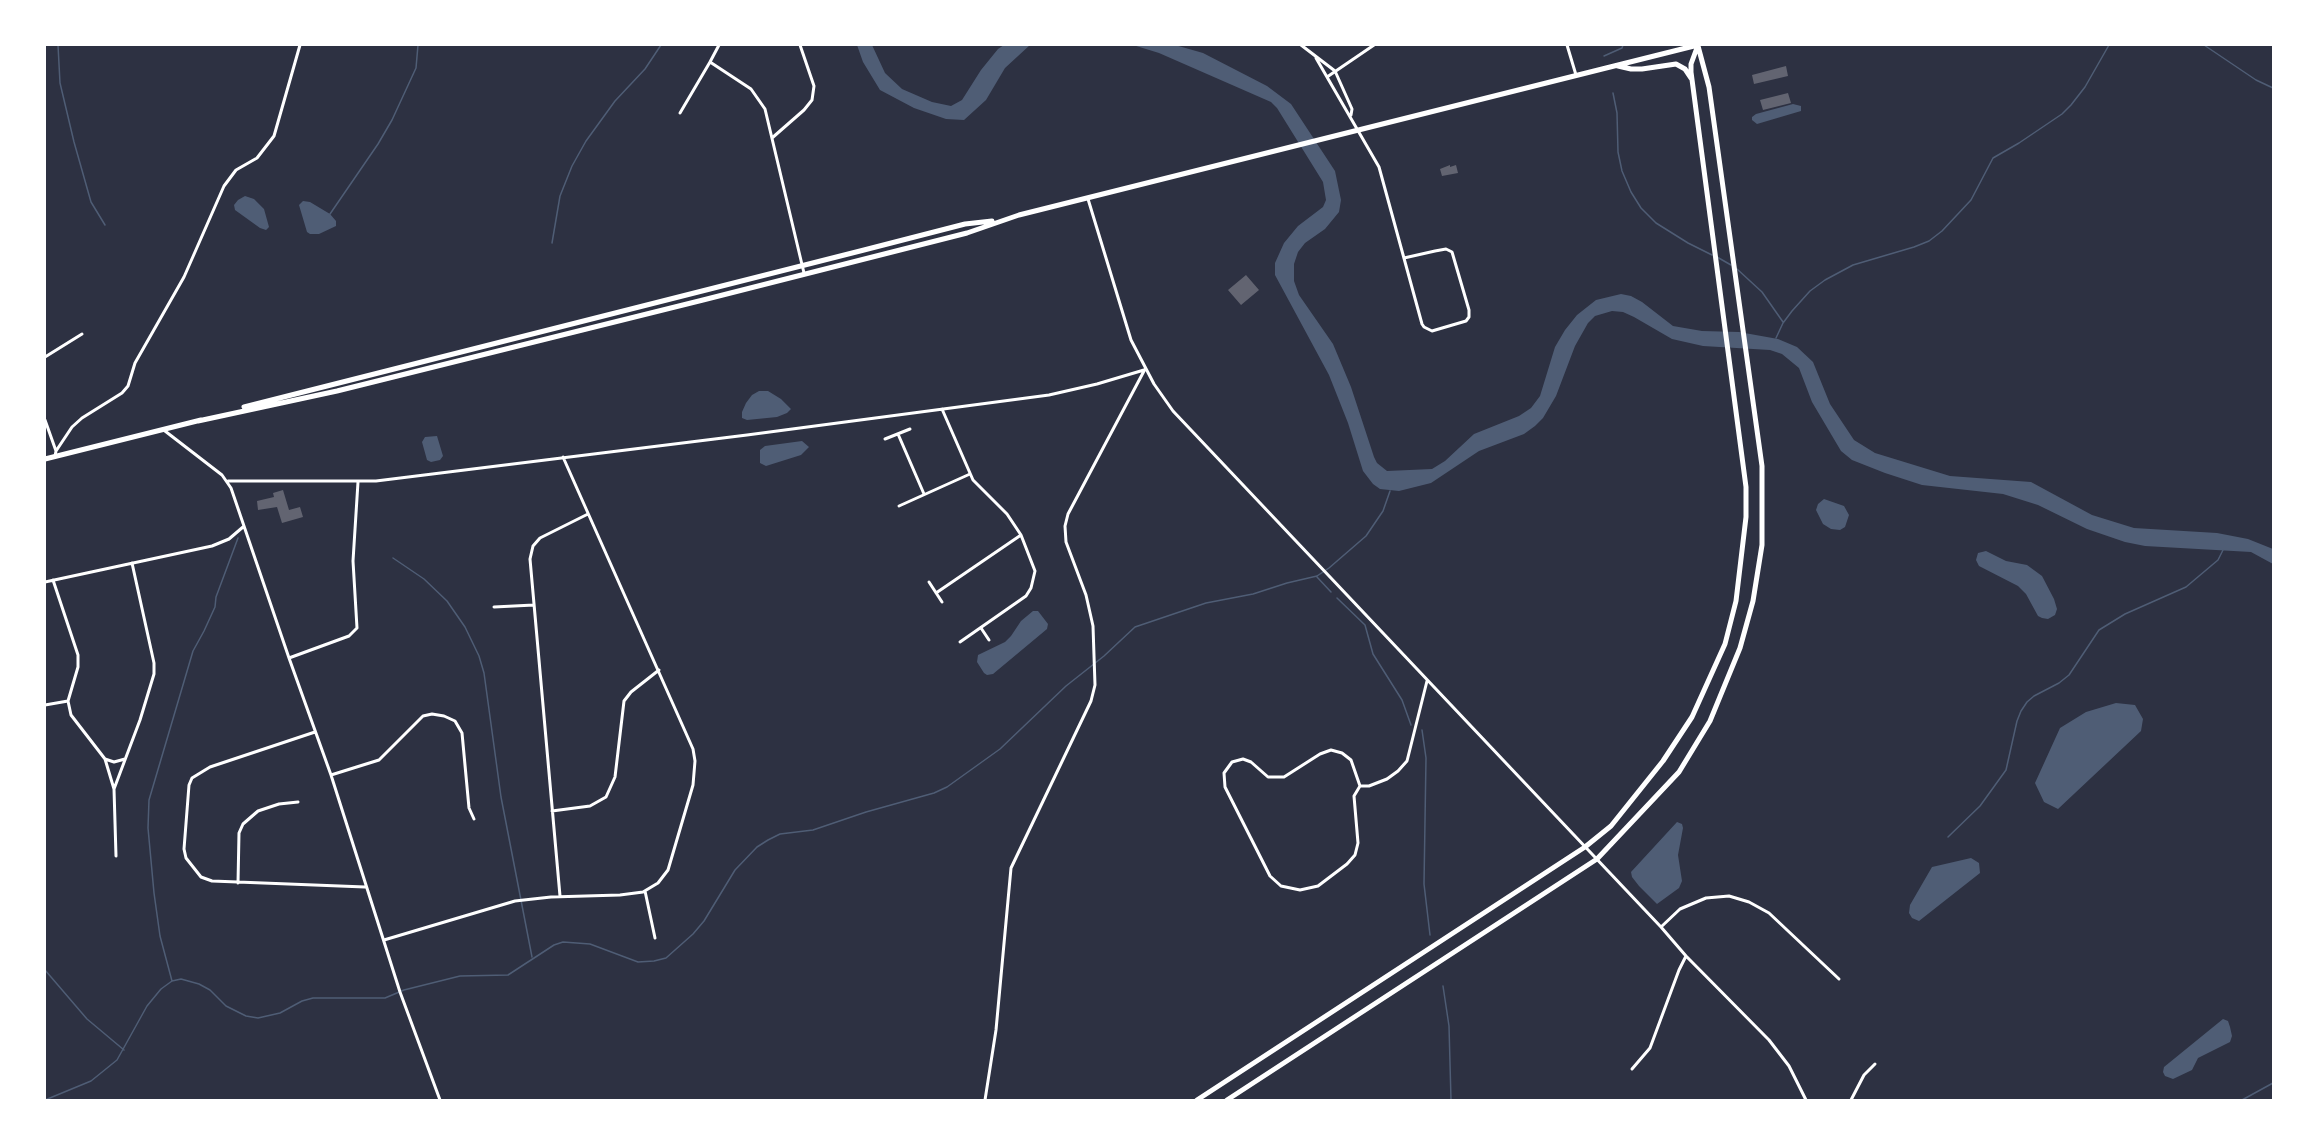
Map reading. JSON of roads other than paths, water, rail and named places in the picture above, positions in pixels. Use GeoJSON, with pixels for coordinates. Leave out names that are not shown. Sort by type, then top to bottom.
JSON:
{"type":"FeatureCollection","features":[{"type":"Feature","properties":{"kind":"main road"},"geometry":{"type":"LineString","coordinates":[[45,459],[55,454],[163,430],[335,383],[965,224],[1002,219],[1088,199],[1698,45]]}},
{"type":"Feature","properties":{"kind":"main road"},"geometry":{"type":"LineString","coordinates":[[1197,1100],[1585,847],[1611,826],[1664,761],[1692,717],[1725,644],[1736,601],[1746,517],[1746,487],[1692,81],[1691,64],[1698,45]]}},
{"type":"Feature","properties":{"kind":"main road"},"geometry":{"type":"LineString","coordinates":[[1227,1100],[1597,860],[1679,772],[1710,721],[1740,648],[1753,601],[1762,545],[1762,466],[1709,87],[1698,45]]}},
{"type":"Feature","properties":{"kind":"main road"},"geometry":{"type":"LineString","coordinates":[[1616,65],[1630,69],[1676,64],[1685,69],[1692,81]]}},
{"type":"Feature","properties":{"kind":"main road"},"geometry":{"type":"LineString","coordinates":[[198,421],[337,391],[928,243],[967,233],[1002,219]]}},
{"type":"Feature","properties":{"kind":"main road"},"geometry":{"type":"LineString","coordinates":[[926,234],[928,243]]}},
{"type":"Feature","properties":{"kind":"main road"},"geometry":{"type":"LineString","coordinates":[[864,250],[866,258]]}},
{"type":"Feature","properties":{"kind":"main road"},"geometry":{"type":"LineString","coordinates":[[826,259],[828,267]]}},
{"type":"Feature","properties":{"kind":"main road"},"geometry":{"type":"LineString","coordinates":[[480,347],[482,355]]}},
{"type":"Feature","properties":{"kind":"main road"},"geometry":{"type":"LineString","coordinates":[[394,368],[396,376]]}},
{"type":"Feature","properties":{"kind":"main road"},"geometry":{"type":"LineString","coordinates":[[335,383],[337,391]]}},
{"type":"Feature","properties":{"kind":"street"},"geometry":{"type":"LineString","coordinates":[[55,454],[72,428],[82,418],[122,393],[128,386],[134,367],[184,277],[224,186],[236,170],[257,158],[274,136],[300,45]]}},
{"type":"Feature","properties":{"kind":"street"},"geometry":{"type":"LineString","coordinates":[[680,113],[719,45]]}},
{"type":"Feature","properties":{"kind":"street"},"geometry":{"type":"LineString","coordinates":[[772,138],[804,110],[814,93],[800,45]]}},
{"type":"Feature","properties":{"kind":"street"},"geometry":{"type":"LineString","coordinates":[[1301,45],[1335,71],[1352,109],[1351,115],[1356,130],[1379,167],[1422,324],[1432,332],[1466,321],[1469,310],[1452,252],[1446,249],[1435,250],[1404,258]]}},
{"type":"Feature","properties":{"kind":"street"},"geometry":{"type":"LineString","coordinates":[[1327,77],[1374,45]]}},
{"type":"Feature","properties":{"kind":"street"},"geometry":{"type":"LineString","coordinates":[[1567,45],[1576,76]]}},
{"type":"Feature","properties":{"kind":"street"},"geometry":{"type":"LineString","coordinates":[[1316,58],[1347,113],[1351,115]]}},
{"type":"Feature","properties":{"kind":"street"},"geometry":{"type":"LineString","coordinates":[[710,62],[757,95],[765,109],[804,273]]}},
{"type":"Feature","properties":{"kind":"street"},"geometry":{"type":"LineString","coordinates":[[1088,199],[1125,325],[1145,370],[1173,411],[1686,956],[1769,1040],[1789,1066],[1806,1100]]}},
{"type":"Feature","properties":{"kind":"street"},"geometry":{"type":"LineString","coordinates":[[45,357],[82,334]]}},
{"type":"Feature","properties":{"kind":"street"},"geometry":{"type":"LineString","coordinates":[[228,481],[358,482],[1065,392],[1145,370]]}},
{"type":"Feature","properties":{"kind":"street"},"geometry":{"type":"LineString","coordinates":[[985,1100],[996,1030],[1011,868],[1091,701],[1095,685],[1091,616],[1086,595],[1068,551],[1065,526],[1070,508],[1145,370]]}},
{"type":"Feature","properties":{"kind":"street"},"geometry":{"type":"LineString","coordinates":[[942,409],[973,480],[1007,514],[1021,535],[1035,572],[1031,588],[1026,596],[960,642]]}},
{"type":"Feature","properties":{"kind":"street"},"geometry":{"type":"LineString","coordinates":[[45,420],[55,454]]}},
{"type":"Feature","properties":{"kind":"street"},"geometry":{"type":"LineString","coordinates":[[885,439],[910,429]]}},
{"type":"Feature","properties":{"kind":"street"},"geometry":{"type":"LineString","coordinates":[[163,430],[228,481],[331,775],[399,990],[440,1100]]}},
{"type":"Feature","properties":{"kind":"street"},"geometry":{"type":"LineString","coordinates":[[898,434],[924,494]]}},
{"type":"Feature","properties":{"kind":"street"},"geometry":{"type":"LineString","coordinates":[[384,940],[498,905],[533,898],[620,895],[645,891],[658,883],[668,870],[694,773],[695,760],[690,737],[563,457]]}},
{"type":"Feature","properties":{"kind":"street"},"geometry":{"type":"LineString","coordinates":[[899,506],[970,474]]}},
{"type":"Feature","properties":{"kind":"street"},"geometry":{"type":"LineString","coordinates":[[289,658],[349,636],[357,628],[353,561],[358,482]]}},
{"type":"Feature","properties":{"kind":"street"},"geometry":{"type":"LineString","coordinates":[[560,896],[530,559],[533,546],[540,538],[588,514]]}},
{"type":"Feature","properties":{"kind":"street"},"geometry":{"type":"LineString","coordinates":[[45,582],[220,544],[244,526]]}},
{"type":"Feature","properties":{"kind":"street"},"geometry":{"type":"LineString","coordinates":[[936,593],[1021,535]]}},
{"type":"Feature","properties":{"kind":"street"},"geometry":{"type":"LineString","coordinates":[[114,789],[154,674],[132,563]]}},
{"type":"Feature","properties":{"kind":"street"},"geometry":{"type":"LineString","coordinates":[[53,580],[78,655],[78,667],[68,701],[73,719],[105,759],[114,789],[116,856]]}},
{"type":"Feature","properties":{"kind":"street"},"geometry":{"type":"LineString","coordinates":[[929,582],[942,602]]}},
{"type":"Feature","properties":{"kind":"street"},"geometry":{"type":"LineString","coordinates":[[494,607],[534,605]]}},
{"type":"Feature","properties":{"kind":"street"},"geometry":{"type":"LineString","coordinates":[[981,628],[989,640]]}},
{"type":"Feature","properties":{"kind":"street"},"geometry":{"type":"LineString","coordinates":[[552,811],[590,806],[606,797],[615,777],[624,701],[631,692],[659,670]]}},
{"type":"Feature","properties":{"kind":"street"},"geometry":{"type":"LineString","coordinates":[[1360,786],[1369,786],[1387,779],[1407,761],[1427,680]]}},
{"type":"Feature","properties":{"kind":"street"},"geometry":{"type":"LineString","coordinates":[[45,705],[68,701]]}},
{"type":"Feature","properties":{"kind":"street"},"geometry":{"type":"LineString","coordinates":[[331,775],[380,760],[423,716],[432,714],[444,716],[455,722],[462,733],[469,808],[474,819]]}},
{"type":"Feature","properties":{"kind":"street"},"geometry":{"type":"LineString","coordinates":[[315,732],[210,767],[195,775],[190,781],[184,849],[188,864],[201,877],[212,881],[366,887]]}},
{"type":"Feature","properties":{"kind":"street"},"geometry":{"type":"LineString","coordinates":[[1331,750],[1342,753],[1351,760],[1360,786],[1354,796],[1358,843],[1355,855],[1323,883],[1312,889],[1300,890],[1281,886],[1273,881],[1225,787],[1223,778],[1228,765],[1239,759],[1251,762],[1268,777],[1284,777],[1320,754],[1331,750]]}},
{"type":"Feature","properties":{"kind":"street"},"geometry":{"type":"LineString","coordinates":[[105,759],[114,762],[126,759]]}},
{"type":"Feature","properties":{"kind":"street"},"geometry":{"type":"LineString","coordinates":[[238,883],[239,833],[243,824],[258,811],[279,804],[298,802]]}},
{"type":"Feature","properties":{"kind":"street"},"geometry":{"type":"LineString","coordinates":[[645,891],[655,938]]}},
{"type":"Feature","properties":{"kind":"street"},"geometry":{"type":"LineString","coordinates":[[1661,927],[1680,909],[1706,898],[1729,896],[1749,902],[1769,914],[1839,979]]}},
{"type":"Feature","properties":{"kind":"street"},"geometry":{"type":"LineString","coordinates":[[1632,1069],[1650,1048],[1678,970],[1686,956]]}},
{"type":"Feature","properties":{"kind":"street"},"geometry":{"type":"LineString","coordinates":[[1851,1100],[1864,1075],[1875,1064]]}},
{"type":"Feature","properties":{"kind":"water"},"geometry":{"type":"Polygon","coordinates":[[[857,45],[872,45],[885,73],[902,89],[932,102],[951,106],[962,100],[998,49],[1004,45],[1030,45],[1005,68],[986,100],[964,120],[946,119],[914,108],[880,90],[863,62],[857,45]]]}},
{"type":"Feature","properties":{"kind":"water"},"geometry":{"type":"Polygon","coordinates":[[[1133,45],[1175,45],[1203,53],[1267,86],[1291,104],[1335,171],[1341,200],[1339,212],[1325,229],[1305,243],[1298,252],[1294,264],[1294,281],[1299,295],[1333,344],[1351,387],[1374,457],[1377,463],[1387,471],[1432,469],[1445,461],[1474,434],[1519,416],[1531,408],[1540,396],[1555,347],[1565,330],[1577,315],[1596,300],[1621,294],[1642,302],[1673,326],[1702,331],[1739,332],[1778,339],[1797,347],[1813,362],[1830,404],[1854,440],[1875,453],[1950,476],[2031,482],[2092,515],[2134,528],[2217,533],[2248,539],[2273,549],[2273,564],[2251,552],[2145,546],[2125,542],[2087,529],[2038,505],[2003,494],[1922,485],[1885,473],[1852,460],[1841,451],[1812,402],[1799,368],[1782,354],[1770,350],[1703,346],[1672,339],[1634,317],[1623,312],[1612,311],[1595,316],[1588,323],[1575,346],[1556,396],[1543,418],[1535,426],[1524,434],[1479,451],[1431,483],[1399,491],[1380,489],[1363,471],[1348,423],[1329,375],[1275,275],[1275,263],[1284,243],[1298,226],[1323,207],[1326,200],[1323,182],[1271,102],[1159,53],[1133,45]]]}},
{"type":"Feature","properties":{"kind":"water"},"geometry":{"type":"Polygon","coordinates":[[[1793,104],[1801,106],[1801,111],[1757,124],[1752,120],[1756,114],[1793,104]]]}},
{"type":"Feature","properties":{"kind":"water"},"geometry":{"type":"Polygon","coordinates":[[[245,196],[254,199],[264,209],[269,227],[266,230],[235,210],[234,205],[245,196]]]}},
{"type":"Feature","properties":{"kind":"water"},"geometry":{"type":"Polygon","coordinates":[[[303,201],[310,202],[330,214],[336,221],[336,226],[319,234],[307,232],[299,205],[303,201]]]}},
{"type":"Feature","properties":{"kind":"water"},"geometry":{"type":"Polygon","coordinates":[[[759,391],[768,391],[791,409],[777,417],[747,420],[742,418],[746,403],[752,395],[759,391]]]}},
{"type":"Feature","properties":{"kind":"water"},"geometry":{"type":"Polygon","coordinates":[[[437,436],[443,456],[440,460],[431,462],[427,460],[422,442],[425,437],[437,436]]]}},
{"type":"Feature","properties":{"kind":"water"},"geometry":{"type":"Polygon","coordinates":[[[802,441],[809,447],[801,455],[766,466],[760,463],[760,450],[765,446],[802,441]]]}},
{"type":"Feature","properties":{"kind":"water"},"geometry":{"type":"Polygon","coordinates":[[[1824,499],[1844,506],[1849,515],[1845,527],[1840,530],[1831,529],[1823,524],[1816,510],[1818,504],[1824,499]]]}},
{"type":"Feature","properties":{"kind":"water"},"geometry":{"type":"Polygon","coordinates":[[[1986,551],[2006,561],[2027,565],[2042,576],[2054,599],[2057,609],[2055,615],[2048,619],[2038,616],[2026,594],[2018,586],[1979,566],[1976,560],[1978,553],[1986,551]]]}},
{"type":"Feature","properties":{"kind":"water"},"geometry":{"type":"Polygon","coordinates":[[[1033,611],[1038,611],[1048,624],[1047,629],[993,674],[984,673],[977,662],[978,655],[1005,642],[1021,621],[1033,611]]]}},
{"type":"Feature","properties":{"kind":"water"},"geometry":{"type":"Polygon","coordinates":[[[2116,703],[2135,705],[2143,719],[2141,731],[2058,809],[2044,802],[2035,783],[2060,728],[2086,712],[2116,703]]]}},
{"type":"Feature","properties":{"kind":"water"},"geometry":{"type":"Polygon","coordinates":[[[1677,822],[1682,824],[1683,828],[1678,855],[1682,881],[1679,888],[1657,904],[1639,886],[1631,872],[1677,822]]]}},
{"type":"Feature","properties":{"kind":"water"},"geometry":{"type":"Polygon","coordinates":[[[1971,858],[1979,863],[1980,873],[1919,921],[1912,918],[1909,913],[1910,905],[1932,867],[1971,858]]]}},
{"type":"Feature","properties":{"kind":"water"},"geometry":{"type":"Polygon","coordinates":[[[2223,1019],[2228,1021],[2230,1027],[2232,1036],[2230,1042],[2198,1058],[2192,1070],[2173,1079],[2165,1076],[2164,1067],[2223,1019]]]}},
{"type":"Feature","properties":{"kind":"waterway"},"geometry":{"type":"LineString","coordinates":[[58,45],[60,83],[74,142],[91,202],[105,225]]}},
{"type":"Feature","properties":{"kind":"waterway"},"geometry":{"type":"LineString","coordinates":[[330,214],[392,120],[416,68],[418,45]]}},
{"type":"Feature","properties":{"kind":"waterway"},"geometry":{"type":"LineString","coordinates":[[552,243],[560,196],[572,166],[586,141],[615,101],[645,69],[661,45]]}},
{"type":"Feature","properties":{"kind":"waterway"},"geometry":{"type":"LineString","coordinates":[[1604,56],[1622,48],[1623,45]]}},
{"type":"Feature","properties":{"kind":"waterway"},"geometry":{"type":"LineString","coordinates":[[1776,338],[1792,311],[1810,291],[1825,280],[1853,265],[1929,241],[1942,231],[1971,200],[1993,158],[2062,114],[2071,105],[2085,87],[2109,45]]}},
{"type":"Feature","properties":{"kind":"waterway"},"geometry":{"type":"LineString","coordinates":[[2204,45],[2256,80],[2273,88]]}},
{"type":"Feature","properties":{"kind":"waterway"},"geometry":{"type":"LineString","coordinates":[[1613,93],[1617,113],[1618,152],[1622,171],[1631,192],[1641,208],[1656,223],[1712,255]]}},
{"type":"Feature","properties":{"kind":"waterway"},"geometry":{"type":"LineString","coordinates":[[1717,257],[1731,265]]}},
{"type":"Feature","properties":{"kind":"waterway"},"geometry":{"type":"LineString","coordinates":[[1737,269],[1762,292],[1783,322]]}},
{"type":"Feature","properties":{"kind":"waterway"},"geometry":{"type":"LineString","coordinates":[[45,1100],[91,1081],[117,1060],[147,1006],[161,989],[172,981],[181,979],[199,984],[210,990],[226,1006],[246,1016],[258,1018],[280,1013],[302,1001],[313,998],[385,998],[404,990],[460,976],[508,975],[554,945],[563,942],[590,944],[638,962],[666,958],[704,921],[735,870],[757,847],[780,834],[813,830],[947,787],[1000,749],[1066,686],[1104,656],[1135,627],[1206,603],[1253,594],[1317,576],[1329,568],[1366,536],[1383,511],[1390,491]]}},
{"type":"Feature","properties":{"kind":"waterway"},"geometry":{"type":"LineString","coordinates":[[172,981],[160,936],[154,893],[148,828],[149,800],[193,651],[215,607],[216,597],[238,538]]}},
{"type":"Feature","properties":{"kind":"waterway"},"geometry":{"type":"LineString","coordinates":[[1948,837],[1980,806],[2006,770],[2017,721],[2027,702],[2069,675],[2099,630],[2125,614],[2186,587],[2218,560],[2223,550]]}},
{"type":"Feature","properties":{"kind":"waterway"},"geometry":{"type":"LineString","coordinates":[[393,558],[424,579],[447,601],[465,627],[479,656],[484,673],[501,797],[532,957]]}},
{"type":"Feature","properties":{"kind":"waterway"},"geometry":{"type":"LineString","coordinates":[[1317,577],[1331,592]]}},
{"type":"Feature","properties":{"kind":"waterway"},"geometry":{"type":"LineString","coordinates":[[1337,598],[1365,625],[1373,654],[1402,700],[1411,725]]}},
{"type":"Feature","properties":{"kind":"waterway"},"geometry":{"type":"LineString","coordinates":[[1422,730],[1426,758],[1424,884],[1430,935]]}},
{"type":"Feature","properties":{"kind":"waterway"},"geometry":{"type":"LineString","coordinates":[[45,970],[87,1019],[124,1050]]}},
{"type":"Feature","properties":{"kind":"waterway"},"geometry":{"type":"LineString","coordinates":[[1443,986],[1449,1026],[1451,1100]]}},
{"type":"Feature","properties":{"kind":"waterway"},"geometry":{"type":"LineString","coordinates":[[2242,1100],[2273,1083]]}}]}
